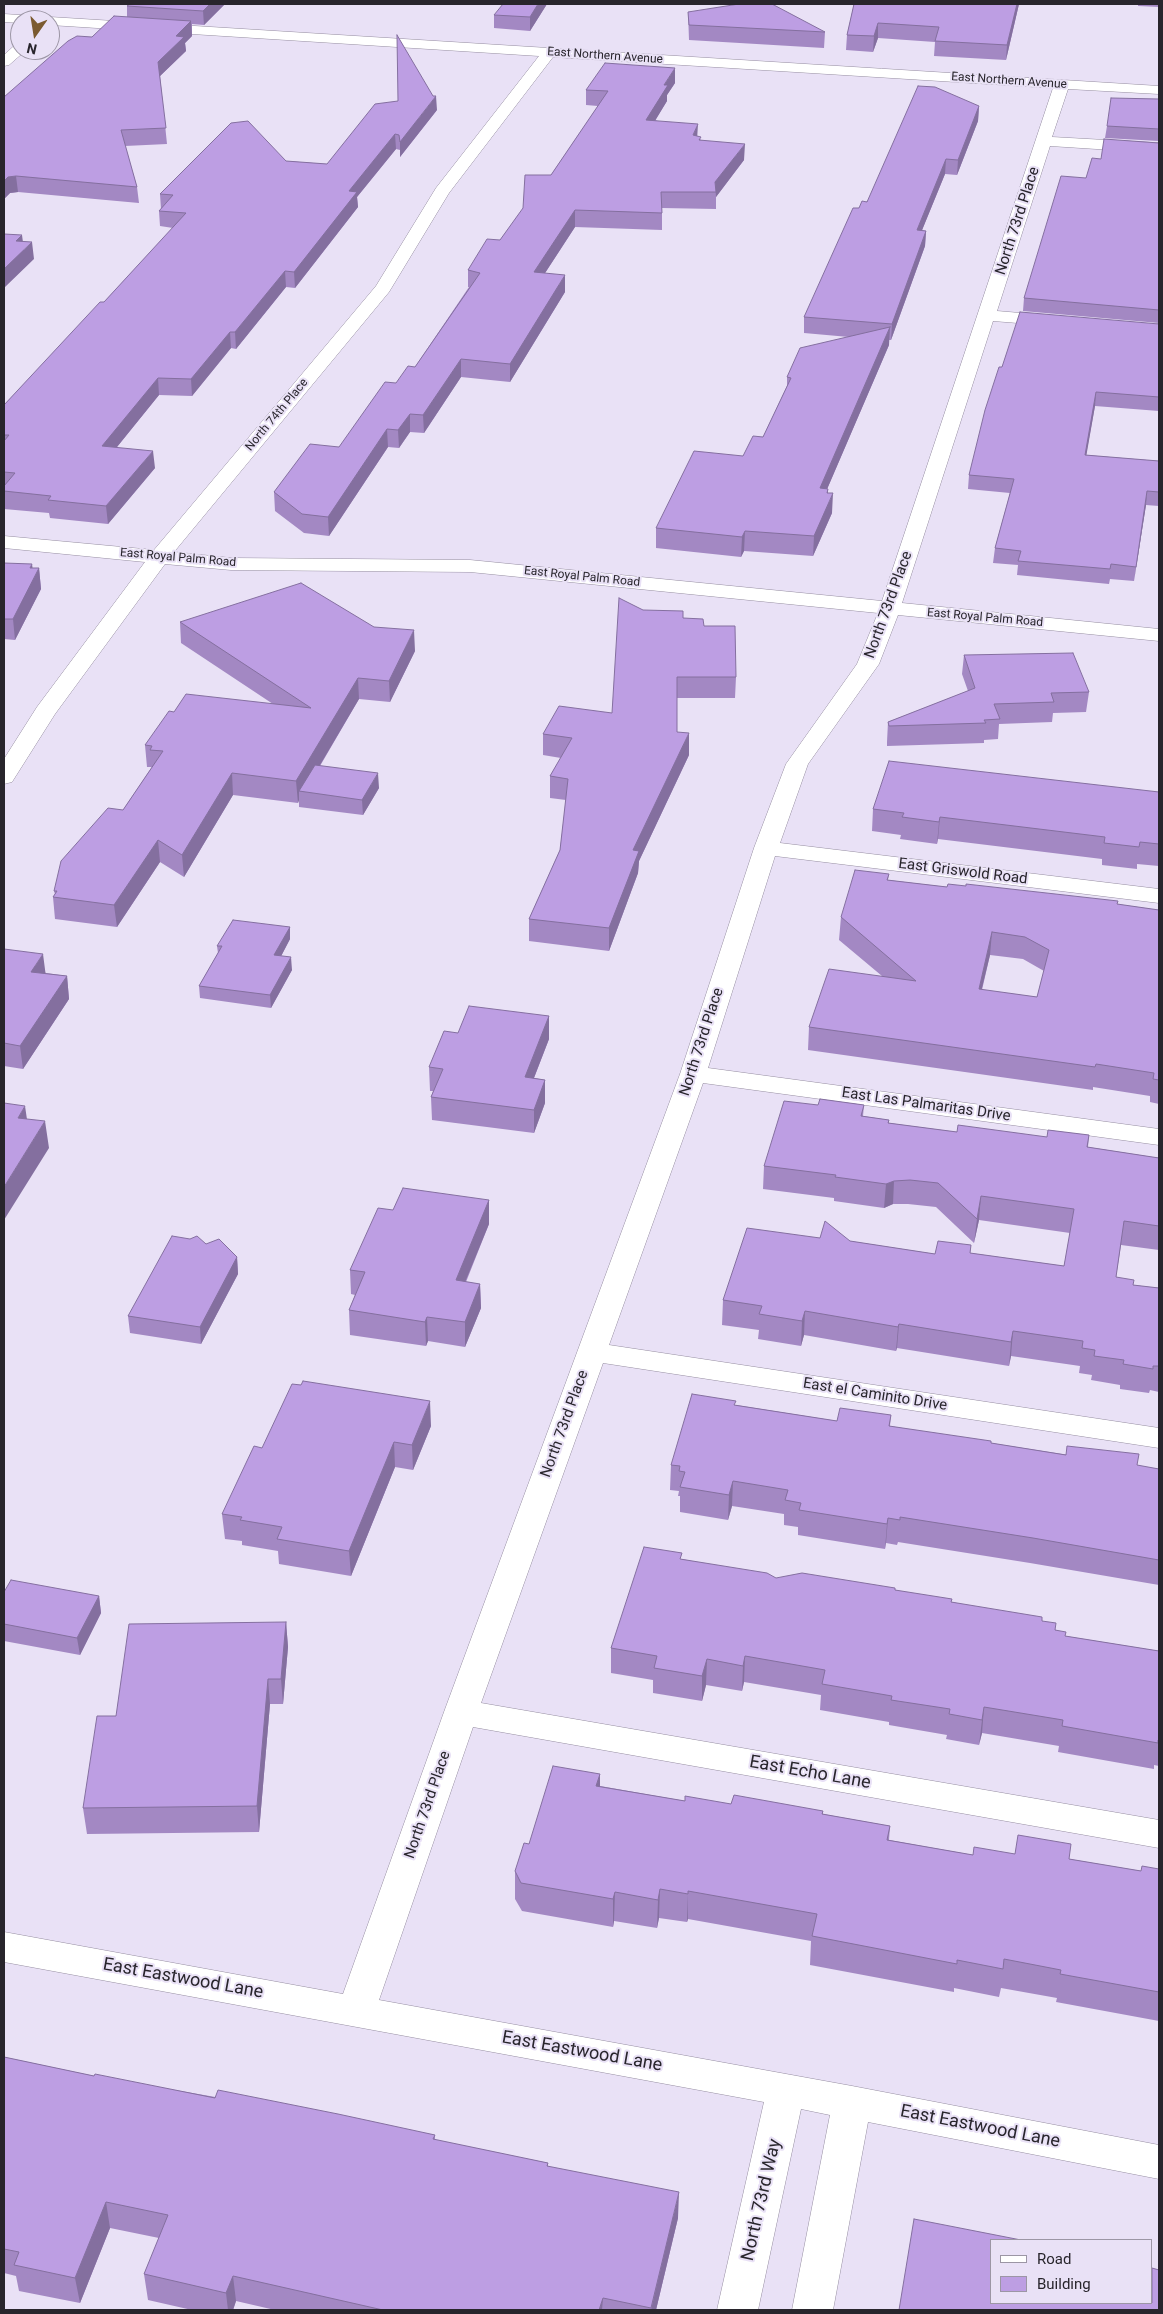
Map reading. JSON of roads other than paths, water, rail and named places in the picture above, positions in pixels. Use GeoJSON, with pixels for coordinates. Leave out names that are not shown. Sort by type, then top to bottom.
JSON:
{"type":"FeatureCollection","features":[{"type":"Feature","properties":{"kind":"street","name":"East Northern Avenue"},"geometry":{"type":"LineString","coordinates":[[60,22],[1159,90]]}},
{"type":"Feature","properties":{"kind":"street","name":"North 74th Place"},"geometry":{"type":"LineString","coordinates":[[4,778],[45,712],[158,558],[383,288],[442,191],[549,52]]}},
{"type":"Feature","properties":{"kind":"street","name":"North 73rd Place"},"geometry":{"type":"LineString","coordinates":[[356,2011],[460,1712],[693,1074],[766,848],[797,764],[868,664],[890,609],[1045,141],[1062,84]]}},
{"type":"Feature","properties":{"kind":"street"},"geometry":{"type":"LineString","coordinates":[[1045,141],[1159,148]]}},
{"type":"Feature","properties":{"kind":"street"},"geometry":{"type":"LineString","coordinates":[[987,314],[1074,322]]}},
{"type":"Feature","properties":{"kind":"street","name":"East Royal Palm Road"},"geometry":{"type":"LineString","coordinates":[[4,542],[230,564],[470,566],[890,609],[1159,634]]}},
{"type":"Feature","properties":{"kind":"street","name":"East Griswold Road"},"geometry":{"type":"LineString","coordinates":[[766,848],[1159,896]]}},
{"type":"Feature","properties":{"kind":"street","name":"East Las Palmaritas Drive"},"geometry":{"type":"LineString","coordinates":[[693,1074],[1159,1137]]}},
{"type":"Feature","properties":{"kind":"street","name":"East el Caminito Drive"},"geometry":{"type":"LineString","coordinates":[[591,1352],[1159,1438]]}},
{"type":"Feature","properties":{"kind":"street","name":"East Echo Lane"},"geometry":{"type":"LineString","coordinates":[[460,1712],[1159,1834]]}},
{"type":"Feature","properties":{"kind":"street","name":"East Eastwood Lane"},"geometry":{"type":"LineString","coordinates":[[4,1947],[852,2102],[1159,2162]]}},
{"type":"Feature","properties":{"kind":"street","name":"North 73rd Way"},"geometry":{"type":"LineString","coordinates":[[737,2310],[786,2090]]}},
{"type":"Feature","properties":{"kind":"street"},"geometry":{"type":"LineString","coordinates":[[812,2310],[852,2102]]}}]}
